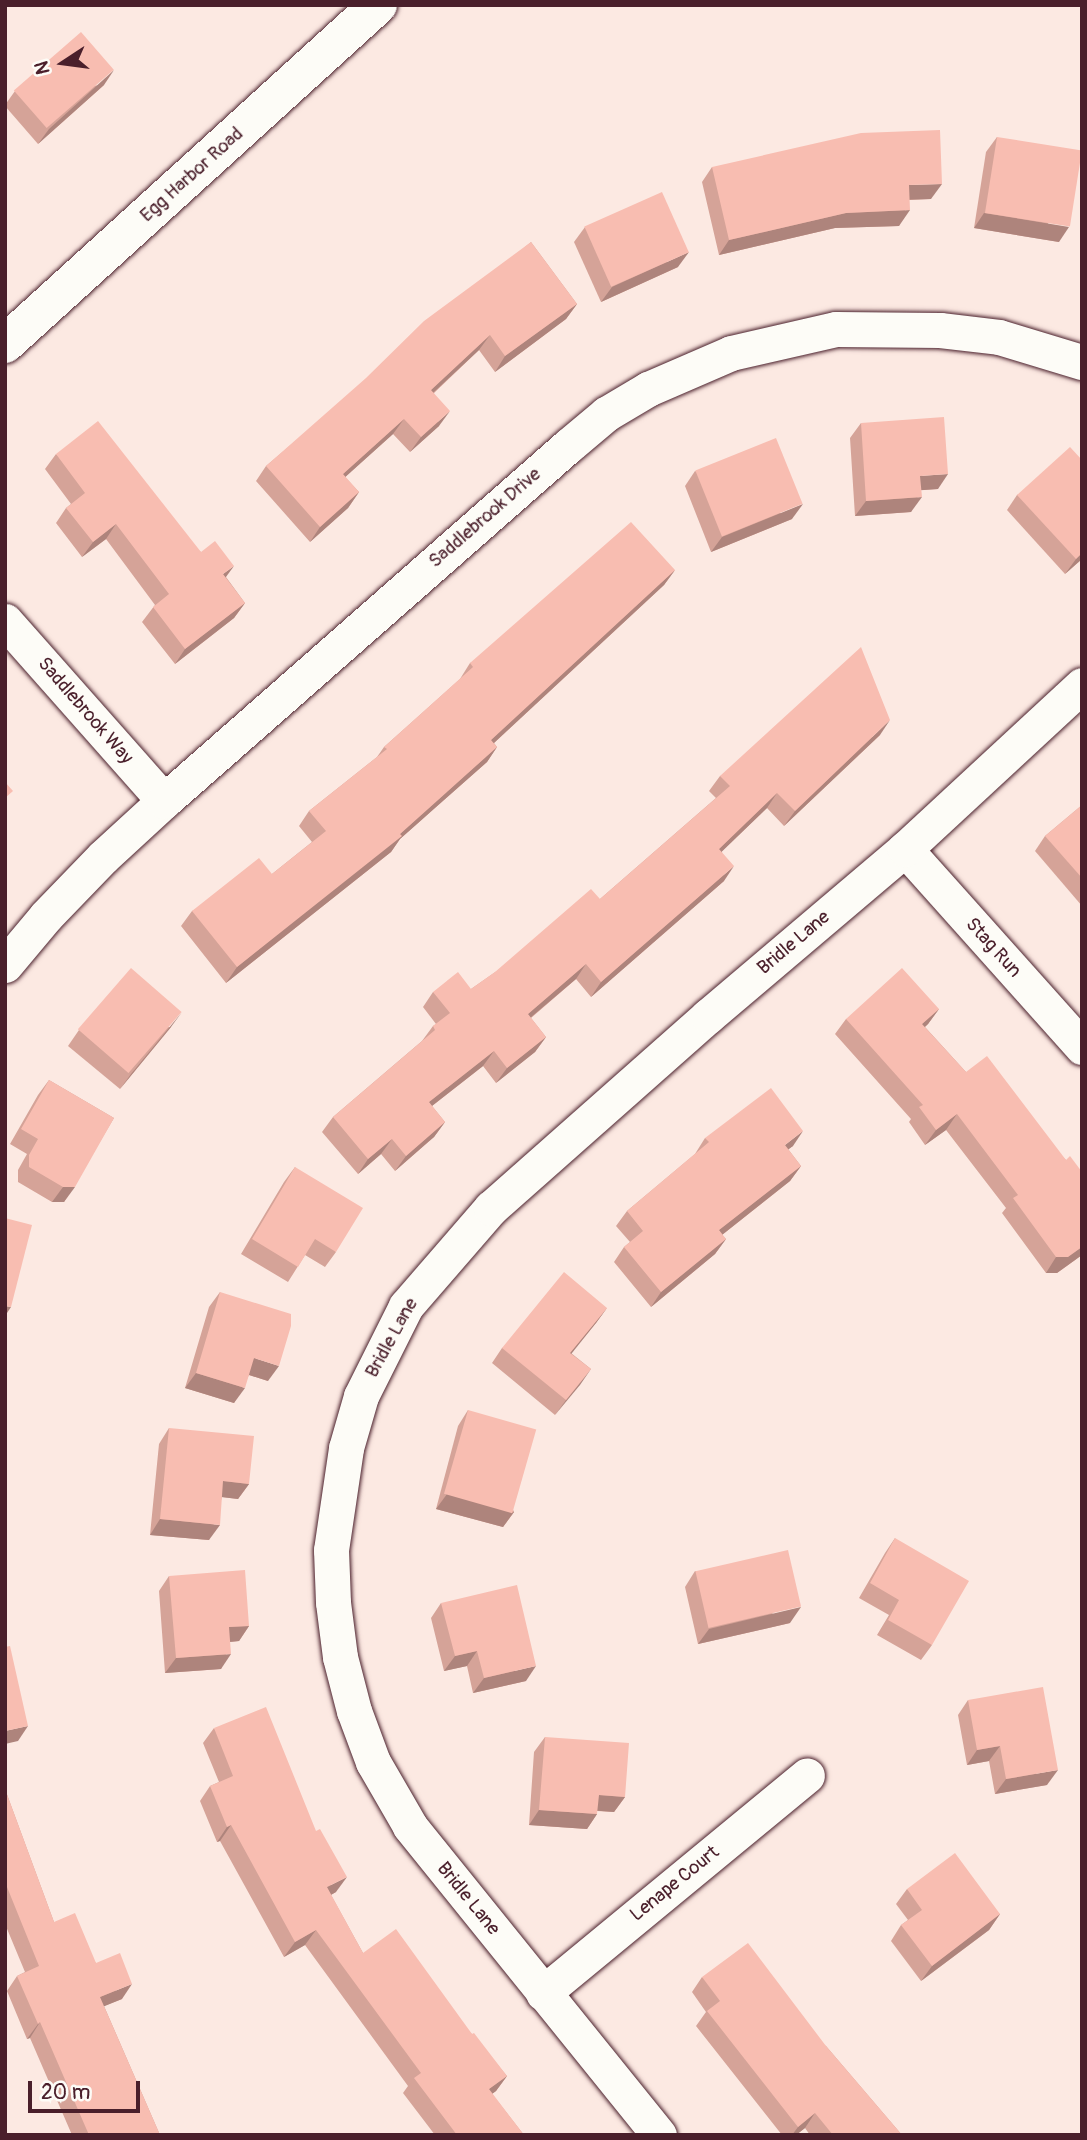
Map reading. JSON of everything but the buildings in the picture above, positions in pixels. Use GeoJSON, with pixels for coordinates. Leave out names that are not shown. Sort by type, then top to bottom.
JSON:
{"type":"FeatureCollection","features":[{"type":"Feature","properties":{"kind":"main road","name":"Egg Harbor Road"},"geometry":{"type":"LineString","coordinates":[[5,344],[378,5]]}},
{"type":"Feature","properties":{"kind":"street","name":"Saddlebrook Drive"},"geometry":{"type":"LineString","coordinates":[[5,965],[46,916],[103,857],[164,801],[568,446],[606,414],[648,389],[731,353],[836,329],[940,330],[999,337],[1082,362]]}},
{"type":"Feature","properties":{"kind":"street","name":"Saddlebrook Way"},"geometry":{"type":"LineString","coordinates":[[5,621],[164,801]]}},
{"type":"Feature","properties":{"kind":"street","name":"Bridle Lane"},"geometry":{"type":"LineString","coordinates":[[659,2135],[410,1826],[373,1762],[354,1711],[340,1657],[331,1550],[341,1472],[360,1396],[407,1306],[491,1208],[708,1016],[905,849],[1082,685]]}},
{"type":"Feature","properties":{"kind":"street","name":"Stag Run"},"geometry":{"type":"LineString","coordinates":[[905,849],[1082,1046]]}},
{"type":"Feature","properties":{"kind":"street","name":"Lenape Court"},"geometry":{"type":"LineString","coordinates":[[543,1993],[807,1776]]}}]}
